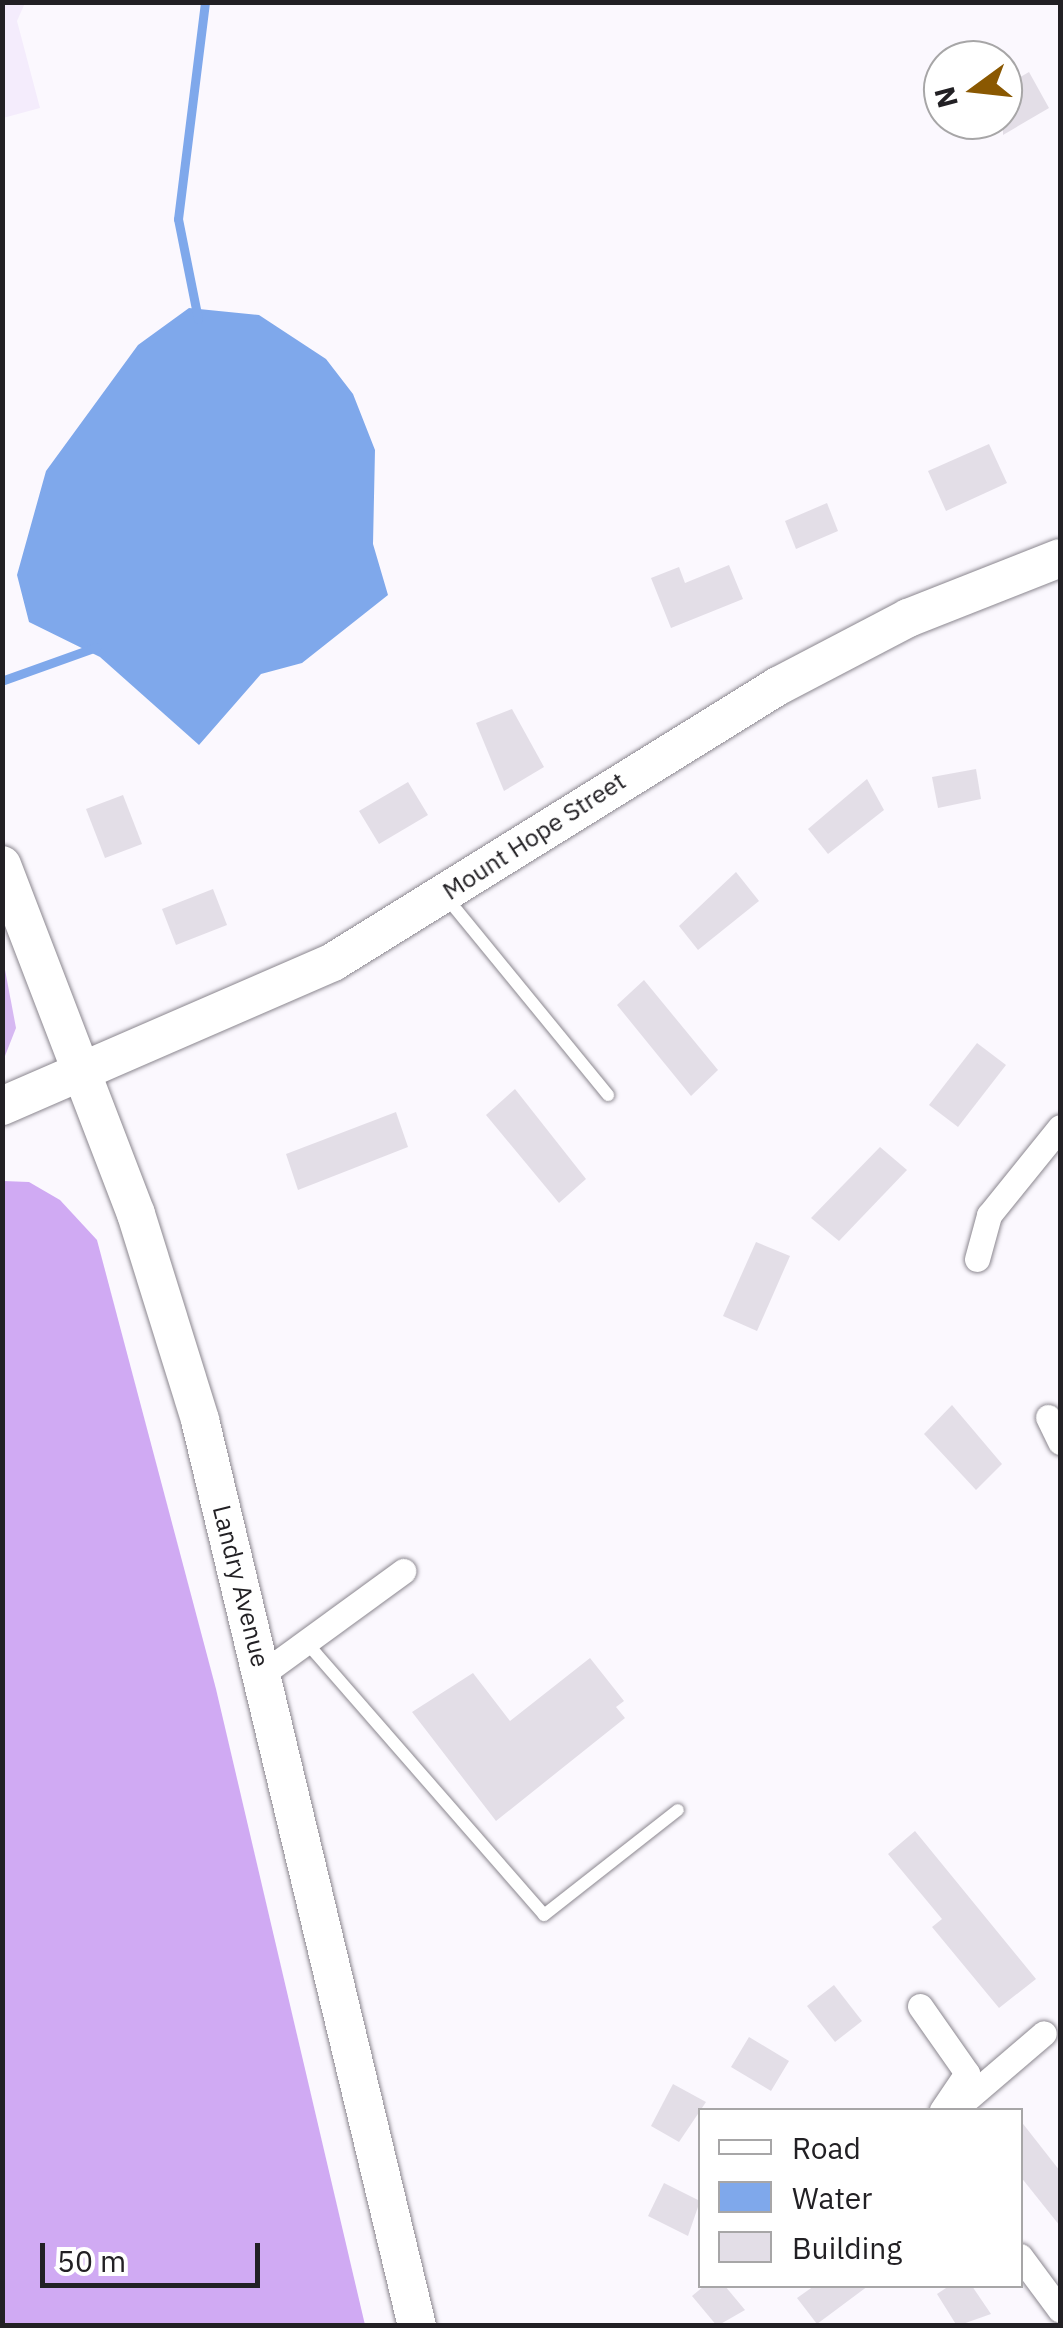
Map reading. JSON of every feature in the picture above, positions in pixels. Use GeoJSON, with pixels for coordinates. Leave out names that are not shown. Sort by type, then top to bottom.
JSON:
{"type":"FeatureCollection","features":[{"type":"Feature","properties":{"kind":"street","name":"Mount Hope Street"},"geometry":{"type":"LineString","coordinates":[[2,1106],[272,992],[444,895],[778,686],[908,618],[1060,558]]}},
{"type":"Feature","properties":{"kind":"street","name":"Landry Avenue"},"geometry":{"type":"LineString","coordinates":[[2,865],[83,1071],[170,1316],[262,1674],[417,2326]]}},
{"type":"Feature","properties":{"kind":"street"},"geometry":{"type":"LineString","coordinates":[[977,1259],[990,1215],[1060,1126]]}},
{"type":"Feature","properties":{"kind":"street"},"geometry":{"type":"LineString","coordinates":[[1048,1418],[1060,1442]]}},
{"type":"Feature","properties":{"kind":"street"},"geometry":{"type":"LineString","coordinates":[[262,1674],[403,1571]]}},
{"type":"Feature","properties":{"kind":"street"},"geometry":{"type":"LineString","coordinates":[[920,2006],[966,2073],[943,2108]]}},
{"type":"Feature","properties":{"kind":"street"},"geometry":{"type":"LineString","coordinates":[[956,2108],[1044,2033]]}},
{"type":"Feature","properties":{"kind":"street"},"geometry":{"type":"LineString","coordinates":[[1023,2260],[1060,2310]]}},
{"type":"Feature","properties":{"kind":"lane"},"geometry":{"type":"LineString","coordinates":[[444,895],[608,1095]]}},
{"type":"Feature","properties":{"kind":"lane"},"geometry":{"type":"LineString","coordinates":[[306,1642],[544,1915],[678,1810]]}},
{"type":"Feature","properties":{"kind":"shaded area"},"geometry":{"type":"Polygon","coordinates":[[[3,2],[25,3],[17,21],[40,108],[3,118],[3,2]]]}},
{"type":"Feature","properties":{"kind":"shaded area"},"geometry":{"type":"Polygon","coordinates":[[[3,959],[16,1028],[2,1061],[3,959]]]}},
{"type":"Feature","properties":{"kind":"shaded area"},"geometry":{"type":"Polygon","coordinates":[[[3,1181],[29,1182],[60,1200],[97,1240],[216,1689],[365,2325],[3,2325],[3,1181]]]}},
{"type":"Feature","properties":{"kind":"water"},"geometry":{"type":"Polygon","coordinates":[[[189,308],[259,315],[326,359],[353,394],[375,450],[373,544],[388,595],[302,663],[261,674],[199,745],[100,657],[29,622],[17,575],[46,471],[138,345],[189,308]]]}},
{"type":"Feature","properties":{"kind":"building"},"geometry":{"type":"Polygon","coordinates":[[[1029,72],[1049,108],[1023,123],[1023,75],[1029,72]]]}},
{"type":"Feature","properties":{"kind":"building"},"geometry":{"type":"Polygon","coordinates":[[[989,444],[1007,483],[946,511],[928,471],[989,444]]]}},
{"type":"Feature","properties":{"kind":"building"},"geometry":{"type":"Polygon","coordinates":[[[827,503],[838,531],[796,549],[785,521],[827,503]]]}},
{"type":"Feature","properties":{"kind":"building"},"geometry":{"type":"Polygon","coordinates":[[[729,565],[743,599],[671,628],[651,578],[679,567],[685,583],[729,565]]]}},
{"type":"Feature","properties":{"kind":"building"},"geometry":{"type":"Polygon","coordinates":[[[512,709],[544,767],[504,791],[476,723],[512,709]]]}},
{"type":"Feature","properties":{"kind":"building"},"geometry":{"type":"Polygon","coordinates":[[[976,769],[981,799],[938,808],[932,777],[976,769]]]}},
{"type":"Feature","properties":{"kind":"building"},"geometry":{"type":"Polygon","coordinates":[[[867,779],[884,810],[828,854],[808,829],[867,779]]]}},
{"type":"Feature","properties":{"kind":"building"},"geometry":{"type":"Polygon","coordinates":[[[408,782],[428,815],[379,844],[359,811],[408,782]]]}},
{"type":"Feature","properties":{"kind":"building"},"geometry":{"type":"Polygon","coordinates":[[[123,795],[142,844],[105,858],[86,809],[123,795]]]}},
{"type":"Feature","properties":{"kind":"building"},"geometry":{"type":"Polygon","coordinates":[[[736,872],[759,901],[698,950],[679,926],[736,872]]]}},
{"type":"Feature","properties":{"kind":"building"},"geometry":{"type":"Polygon","coordinates":[[[213,889],[227,925],[176,945],[162,909],[213,889]]]}},
{"type":"Feature","properties":{"kind":"building"},"geometry":{"type":"Polygon","coordinates":[[[644,980],[718,1070],[691,1096],[617,1005],[644,980]]]}},
{"type":"Feature","properties":{"kind":"building"},"geometry":{"type":"Polygon","coordinates":[[[977,1043],[1006,1065],[958,1127],[929,1105],[977,1043]]]}},
{"type":"Feature","properties":{"kind":"building"},"geometry":{"type":"Polygon","coordinates":[[[515,1089],[586,1179],[559,1203],[486,1115],[515,1089]]]}},
{"type":"Feature","properties":{"kind":"building"},"geometry":{"type":"Polygon","coordinates":[[[396,1112],[408,1147],[298,1190],[286,1154],[396,1112]]]}},
{"type":"Feature","properties":{"kind":"building"},"geometry":{"type":"Polygon","coordinates":[[[880,1147],[907,1170],[839,1241],[811,1218],[880,1147]]]}},
{"type":"Feature","properties":{"kind":"building"},"geometry":{"type":"Polygon","coordinates":[[[756,1242],[790,1256],[757,1331],[723,1316],[756,1242]]]}},
{"type":"Feature","properties":{"kind":"building"},"geometry":{"type":"Polygon","coordinates":[[[952,1405],[1002,1464],[976,1490],[924,1434],[952,1405]]]}},
{"type":"Feature","properties":{"kind":"building"},"geometry":{"type":"Polygon","coordinates":[[[590,1658],[624,1701],[616,1707],[625,1718],[496,1821],[412,1712],[473,1673],[510,1721],[590,1658]]]}},
{"type":"Feature","properties":{"kind":"building"},"geometry":{"type":"Polygon","coordinates":[[[915,1831],[1036,1979],[999,2008],[932,1927],[942,1919],[888,1854],[915,1831]]]}},
{"type":"Feature","properties":{"kind":"building"},"geometry":{"type":"Polygon","coordinates":[[[834,1985],[862,2021],[835,2042],[807,2006],[834,1985]]]}},
{"type":"Feature","properties":{"kind":"building"},"geometry":{"type":"Polygon","coordinates":[[[749,2037],[789,2061],[771,2091],[731,2067],[749,2037]]]}},
{"type":"Feature","properties":{"kind":"building"},"geometry":{"type":"Polygon","coordinates":[[[673,2084],[706,2102],[698,2108],[679,2142],[651,2126],[673,2084]]]}},
{"type":"Feature","properties":{"kind":"building"},"geometry":{"type":"Polygon","coordinates":[[[1023,2124],[1060,2171],[1060,2226],[1023,2180],[1023,2124]]]}},
{"type":"Feature","properties":{"kind":"building"},"geometry":{"type":"Polygon","coordinates":[[[664,2183],[698,2200],[688,2236],[648,2216],[664,2183]]]}},
{"type":"Feature","properties":{"kind":"building"},"geometry":{"type":"Polygon","coordinates":[[[702,2288],[727,2288],[745,2310],[717,2326],[692,2296],[702,2288]]]}},
{"type":"Feature","properties":{"kind":"building"},"geometry":{"type":"Polygon","coordinates":[[[811,2288],[865,2288],[817,2324],[797,2298],[811,2288]]]}},
{"type":"Feature","properties":{"kind":"building"},"geometry":{"type":"Polygon","coordinates":[[[946,2288],[973,2288],[991,2314],[957,2326],[937,2294],[946,2288]]]}},
{"type":"Feature","properties":{"kind":"waterway"},"geometry":{"type":"LineString","coordinates":[[198,319],[178,219],[205,2]]}},
{"type":"Feature","properties":{"kind":"waterway"},"geometry":{"type":"LineString","coordinates":[[4,680],[96,647]]}}]}
